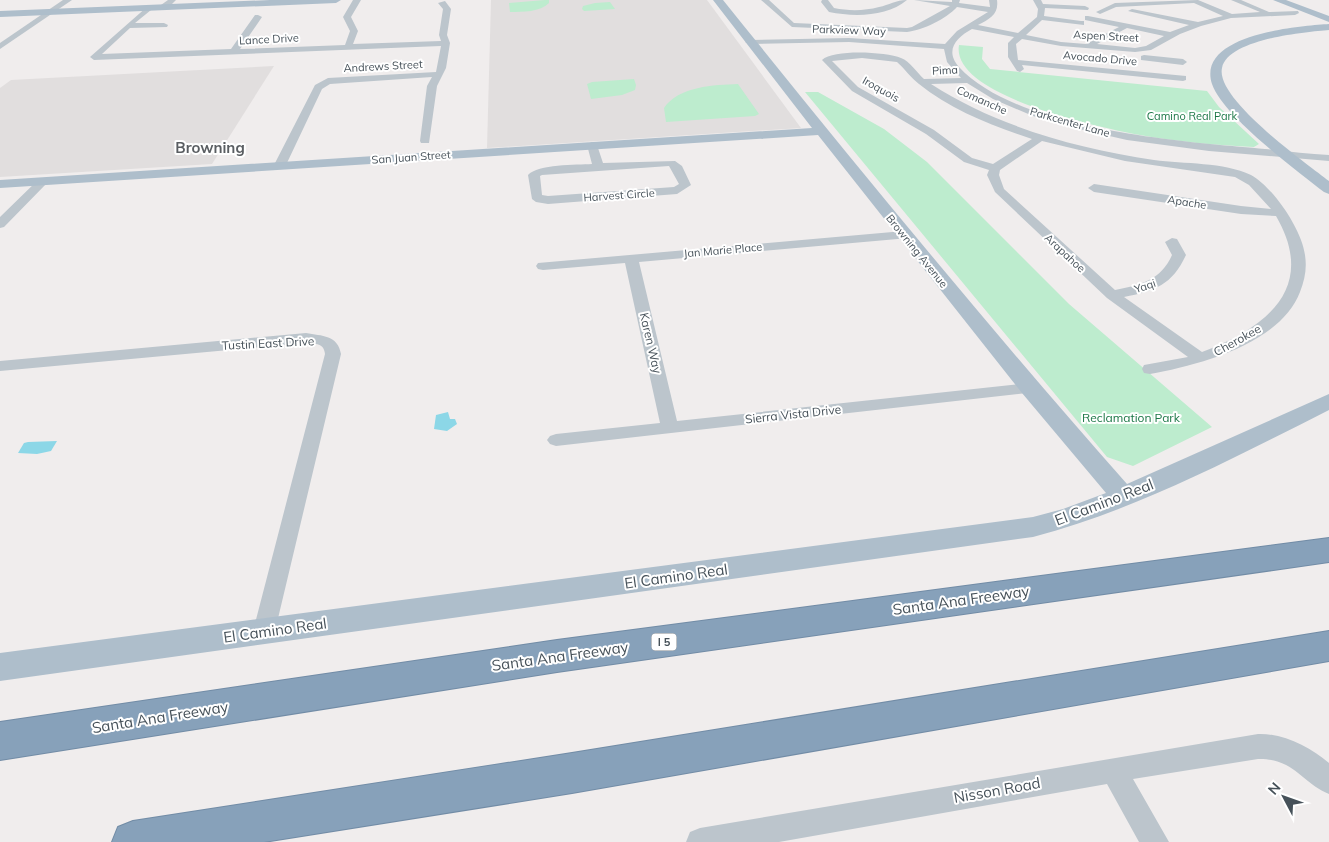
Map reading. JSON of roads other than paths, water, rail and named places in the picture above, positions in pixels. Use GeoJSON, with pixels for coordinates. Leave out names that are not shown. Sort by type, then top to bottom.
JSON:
{"type":"FeatureCollection","features":[{"type":"Feature","properties":{"kind":"highway","name":"Santa Ana Freeway"},"geometry":{"type":"LineString","coordinates":[[0,741],[557,656],[1329,550]]}},
{"type":"Feature","properties":{"kind":"highway"},"geometry":{"type":"LineString","coordinates":[[133,842],[562,774],[1329,646]]}},
{"type":"Feature","properties":{"kind":"main road"},"geometry":{"type":"LineString","coordinates":[[0,14],[336,0]]}},
{"type":"Feature","properties":{"kind":"main road","name":"Browning Avenue"},"geometry":{"type":"LineString","coordinates":[[718,0],[749,42],[904,235],[1030,388],[1123,496]]}},
{"type":"Feature","properties":{"kind":"main road"},"geometry":{"type":"LineString","coordinates":[[1278,0],[1329,19]]}},
{"type":"Feature","properties":{"kind":"main road"},"geometry":{"type":"LineString","coordinates":[[1295,0],[1329,12]]}},
{"type":"Feature","properties":{"kind":"main road"},"geometry":{"type":"LineString","coordinates":[[1329,27],[1281,33],[1254,39],[1229,51],[1217,66],[1217,84],[1225,98],[1239,113],[1329,189]]}},
{"type":"Feature","properties":{"kind":"main road","name":"San Juan Street"},"geometry":{"type":"LineString","coordinates":[[0,184],[822,131]]}},
{"type":"Feature","properties":{"kind":"main road","name":"El Camino Real"},"geometry":{"type":"LineString","coordinates":[[0,667],[1007,532],[1061,520],[1123,496],[1248,442],[1329,401]]}},
{"type":"Feature","properties":{"kind":"street"},"geometry":{"type":"LineString","coordinates":[[0,47],[68,0]]}},
{"type":"Feature","properties":{"kind":"street"},"geometry":{"type":"LineString","coordinates":[[164,8],[172,0]]}},
{"type":"Feature","properties":{"kind":"street"},"geometry":{"type":"LineString","coordinates":[[348,47],[354,32],[347,17],[357,0]]}},
{"type":"Feature","properties":{"kind":"street"},"geometry":{"type":"LineString","coordinates":[[765,0],[792,25],[911,30],[942,16],[955,3]]}},
{"type":"Feature","properties":{"kind":"street"},"geometry":{"type":"LineString","coordinates":[[825,2],[832,10],[869,12],[877,11],[903,0]]}},
{"type":"Feature","properties":{"kind":"street"},"geometry":{"type":"LineString","coordinates":[[918,0],[993,5],[987,18],[954,38],[948,47]]}},
{"type":"Feature","properties":{"kind":"street"},"geometry":{"type":"LineString","coordinates":[[1235,0],[1270,14]]}},
{"type":"Feature","properties":{"kind":"street"},"geometry":{"type":"LineString","coordinates":[[1100,12],[1115,5],[1194,1],[1231,16]]}},
{"type":"Feature","properties":{"kind":"street"},"geometry":{"type":"LineString","coordinates":[[426,141],[432,86],[442,68],[446,43],[443,35],[447,9],[442,3]]}},
{"type":"Feature","properties":{"kind":"street"},"geometry":{"type":"LineString","coordinates":[[1020,36],[1040,18],[1042,13],[1039,3],[1085,8]]}},
{"type":"Feature","properties":{"kind":"street"},"geometry":{"type":"LineString","coordinates":[[1115,5],[1128,10],[1198,24]]}},
{"type":"Feature","properties":{"kind":"street"},"geometry":{"type":"LineString","coordinates":[[128,26],[148,8]]}},
{"type":"Feature","properties":{"kind":"street","name":"Aspen Street"},"geometry":{"type":"LineString","coordinates":[[971,26],[1086,47],[1135,50],[1148,48],[1171,35],[1198,24],[1231,16],[1295,13]]}},
{"type":"Feature","properties":{"kind":"street"},"geometry":{"type":"LineString","coordinates":[[233,52],[258,17]]}},
{"type":"Feature","properties":{"kind":"street"},"geometry":{"type":"LineString","coordinates":[[1040,18],[1081,23]]}},
{"type":"Feature","properties":{"kind":"street"},"geometry":{"type":"LineString","coordinates":[[1088,18],[1171,35]]}},
{"type":"Feature","properties":{"kind":"street"},"geometry":{"type":"LineString","coordinates":[[128,26],[164,24]]}},
{"type":"Feature","properties":{"kind":"street"},"geometry":{"type":"LineString","coordinates":[[1086,47],[1128,25]]}},
{"type":"Feature","properties":{"kind":"street","name":"Lance Drive"},"geometry":{"type":"LineString","coordinates":[[128,26],[94,57],[446,43]]}},
{"type":"Feature","properties":{"kind":"street"},"geometry":{"type":"LineString","coordinates":[[846,27],[849,40]]}},
{"type":"Feature","properties":{"kind":"street","name":"Avocado Drive"},"geometry":{"type":"LineString","coordinates":[[1020,36],[1012,43],[1012,57],[1018,66],[1100,70],[1183,78]]}},
{"type":"Feature","properties":{"kind":"street","name":"Parkview Way"},"geometry":{"type":"LineString","coordinates":[[749,42],[849,40],[948,47]]}},
{"type":"Feature","properties":{"kind":"street","name":"Parkcenter Lane"},"geometry":{"type":"LineString","coordinates":[[948,47],[953,64],[969,80],[1000,98],[1039,114],[1093,130],[1159,143],[1329,158]]}},
{"type":"Feature","properties":{"kind":"street"},"geometry":{"type":"LineString","coordinates":[[1135,50],[1144,58],[1149,74]]}},
{"type":"Feature","properties":{"kind":"street","name":"Iroquois"},"geometry":{"type":"LineString","coordinates":[[900,60],[843,56],[832,57],[826,60],[845,81],[864,95],[930,132],[968,160],[995,168]]}},
{"type":"Feature","properties":{"kind":"street"},"geometry":{"type":"LineString","coordinates":[[1144,58],[1183,62]]}},
{"type":"Feature","properties":{"kind":"street","name":"Comanche"},"geometry":{"type":"LineString","coordinates":[[900,60],[922,82],[962,107],[1042,137],[1101,152],[1161,164],[1242,176]]}},
{"type":"Feature","properties":{"kind":"street"},"geometry":{"type":"LineString","coordinates":[[1100,70],[1103,79]]}},
{"type":"Feature","properties":{"kind":"street","name":"Andrews Street"},"geometry":{"type":"LineString","coordinates":[[280,165],[318,87],[328,81],[439,74]]}},
{"type":"Feature","properties":{"kind":"street","name":"Pima"},"geometry":{"type":"LineString","coordinates":[[922,82],[969,80]]}},
{"type":"Feature","properties":{"kind":"street"},"geometry":{"type":"LineString","coordinates":[[995,168],[1042,137]]}},
{"type":"Feature","properties":{"kind":"street"},"geometry":{"type":"LineString","coordinates":[[1159,143],[1161,164]]}},
{"type":"Feature","properties":{"kind":"street"},"geometry":{"type":"LineString","coordinates":[[592,145],[598,166]]}},
{"type":"Feature","properties":{"kind":"street","name":"Parkcenter Lane"},"geometry":{"type":"LineString","coordinates":[[1287,154],[1329,153]]}},
{"type":"Feature","properties":{"kind":"street","name":"Harvest Circle"},"geometry":{"type":"LineString","coordinates":[[671,163],[676,166],[685,185],[677,190],[548,200],[540,199],[536,196],[534,175],[538,172],[598,166],[671,163]]}},
{"type":"Feature","properties":{"kind":"street","name":"Arapahoe"},"geometry":{"type":"LineString","coordinates":[[995,168],[993,175],[999,190],[1112,295],[1200,358]]}},
{"type":"Feature","properties":{"kind":"street","name":"Cherokee"},"geometry":{"type":"LineString","coordinates":[[1150,369],[1200,358],[1252,334],[1285,307],[1294,292],[1300,273],[1300,254],[1293,234],[1280,213],[1252,182],[1242,176]]}},
{"type":"Feature","properties":{"kind":"street"},"geometry":{"type":"LineString","coordinates":[[0,224],[43,181]]}},
{"type":"Feature","properties":{"kind":"street","name":"Apache"},"geometry":{"type":"LineString","coordinates":[[1094,188],[1241,210],[1280,213]]}},
{"type":"Feature","properties":{"kind":"street","name":"Jan Marie Place"},"geometry":{"type":"LineString","coordinates":[[543,266],[904,235]]}},
{"type":"Feature","properties":{"kind":"street","name":"Yaqi"},"geometry":{"type":"LineString","coordinates":[[1112,295],[1152,285],[1168,277],[1174,269],[1179,256],[1172,242]]}},
{"type":"Feature","properties":{"kind":"street","name":"Karen Way"},"geometry":{"type":"LineString","coordinates":[[631,258],[670,427]]}},
{"type":"Feature","properties":{"kind":"street","name":"Tustin East Drive"},"geometry":{"type":"LineString","coordinates":[[0,366],[306,338],[326,341],[332,347],[333,354],[264,631]]}},
{"type":"Feature","properties":{"kind":"street","name":"Sierra Vista Drive"},"geometry":{"type":"LineString","coordinates":[[556,440],[1030,388]]}},
{"type":"Feature","properties":{"kind":"street","name":"Nisson Road"},"geometry":{"type":"LineString","coordinates":[[700,842],[1235,749],[1270,746],[1294,754],[1324,775],[1329,781]]}},
{"type":"Feature","properties":{"kind":"street"},"geometry":{"type":"LineString","coordinates":[[1113,770],[1155,842]]}},
{"type":"Feature","properties":{"kind":"water"},"geometry":{"type":"Polygon","coordinates":[[[448,412],[450,419],[455,419],[457,424],[447,431],[434,429],[436,415],[448,412]]]}},
{"type":"Feature","properties":{"kind":"water"},"geometry":{"type":"Polygon","coordinates":[[[57,441],[51,451],[37,454],[18,453],[24,443],[57,441]]]}},
{"type":"Feature","properties":{"kind":"district","name":"Browning"},"geometry":{"type":"Point","coordinates":[210,147]}},
{"type":"Feature","properties":{"kind":"park label","name":"Camino Real Park"},"geometry":{"type":"Point","coordinates":[1192,116]}},
{"type":"Feature","properties":{"kind":"park label","name":"Reclamation Park"},"geometry":{"type":"Point","coordinates":[1131,417]}}]}
